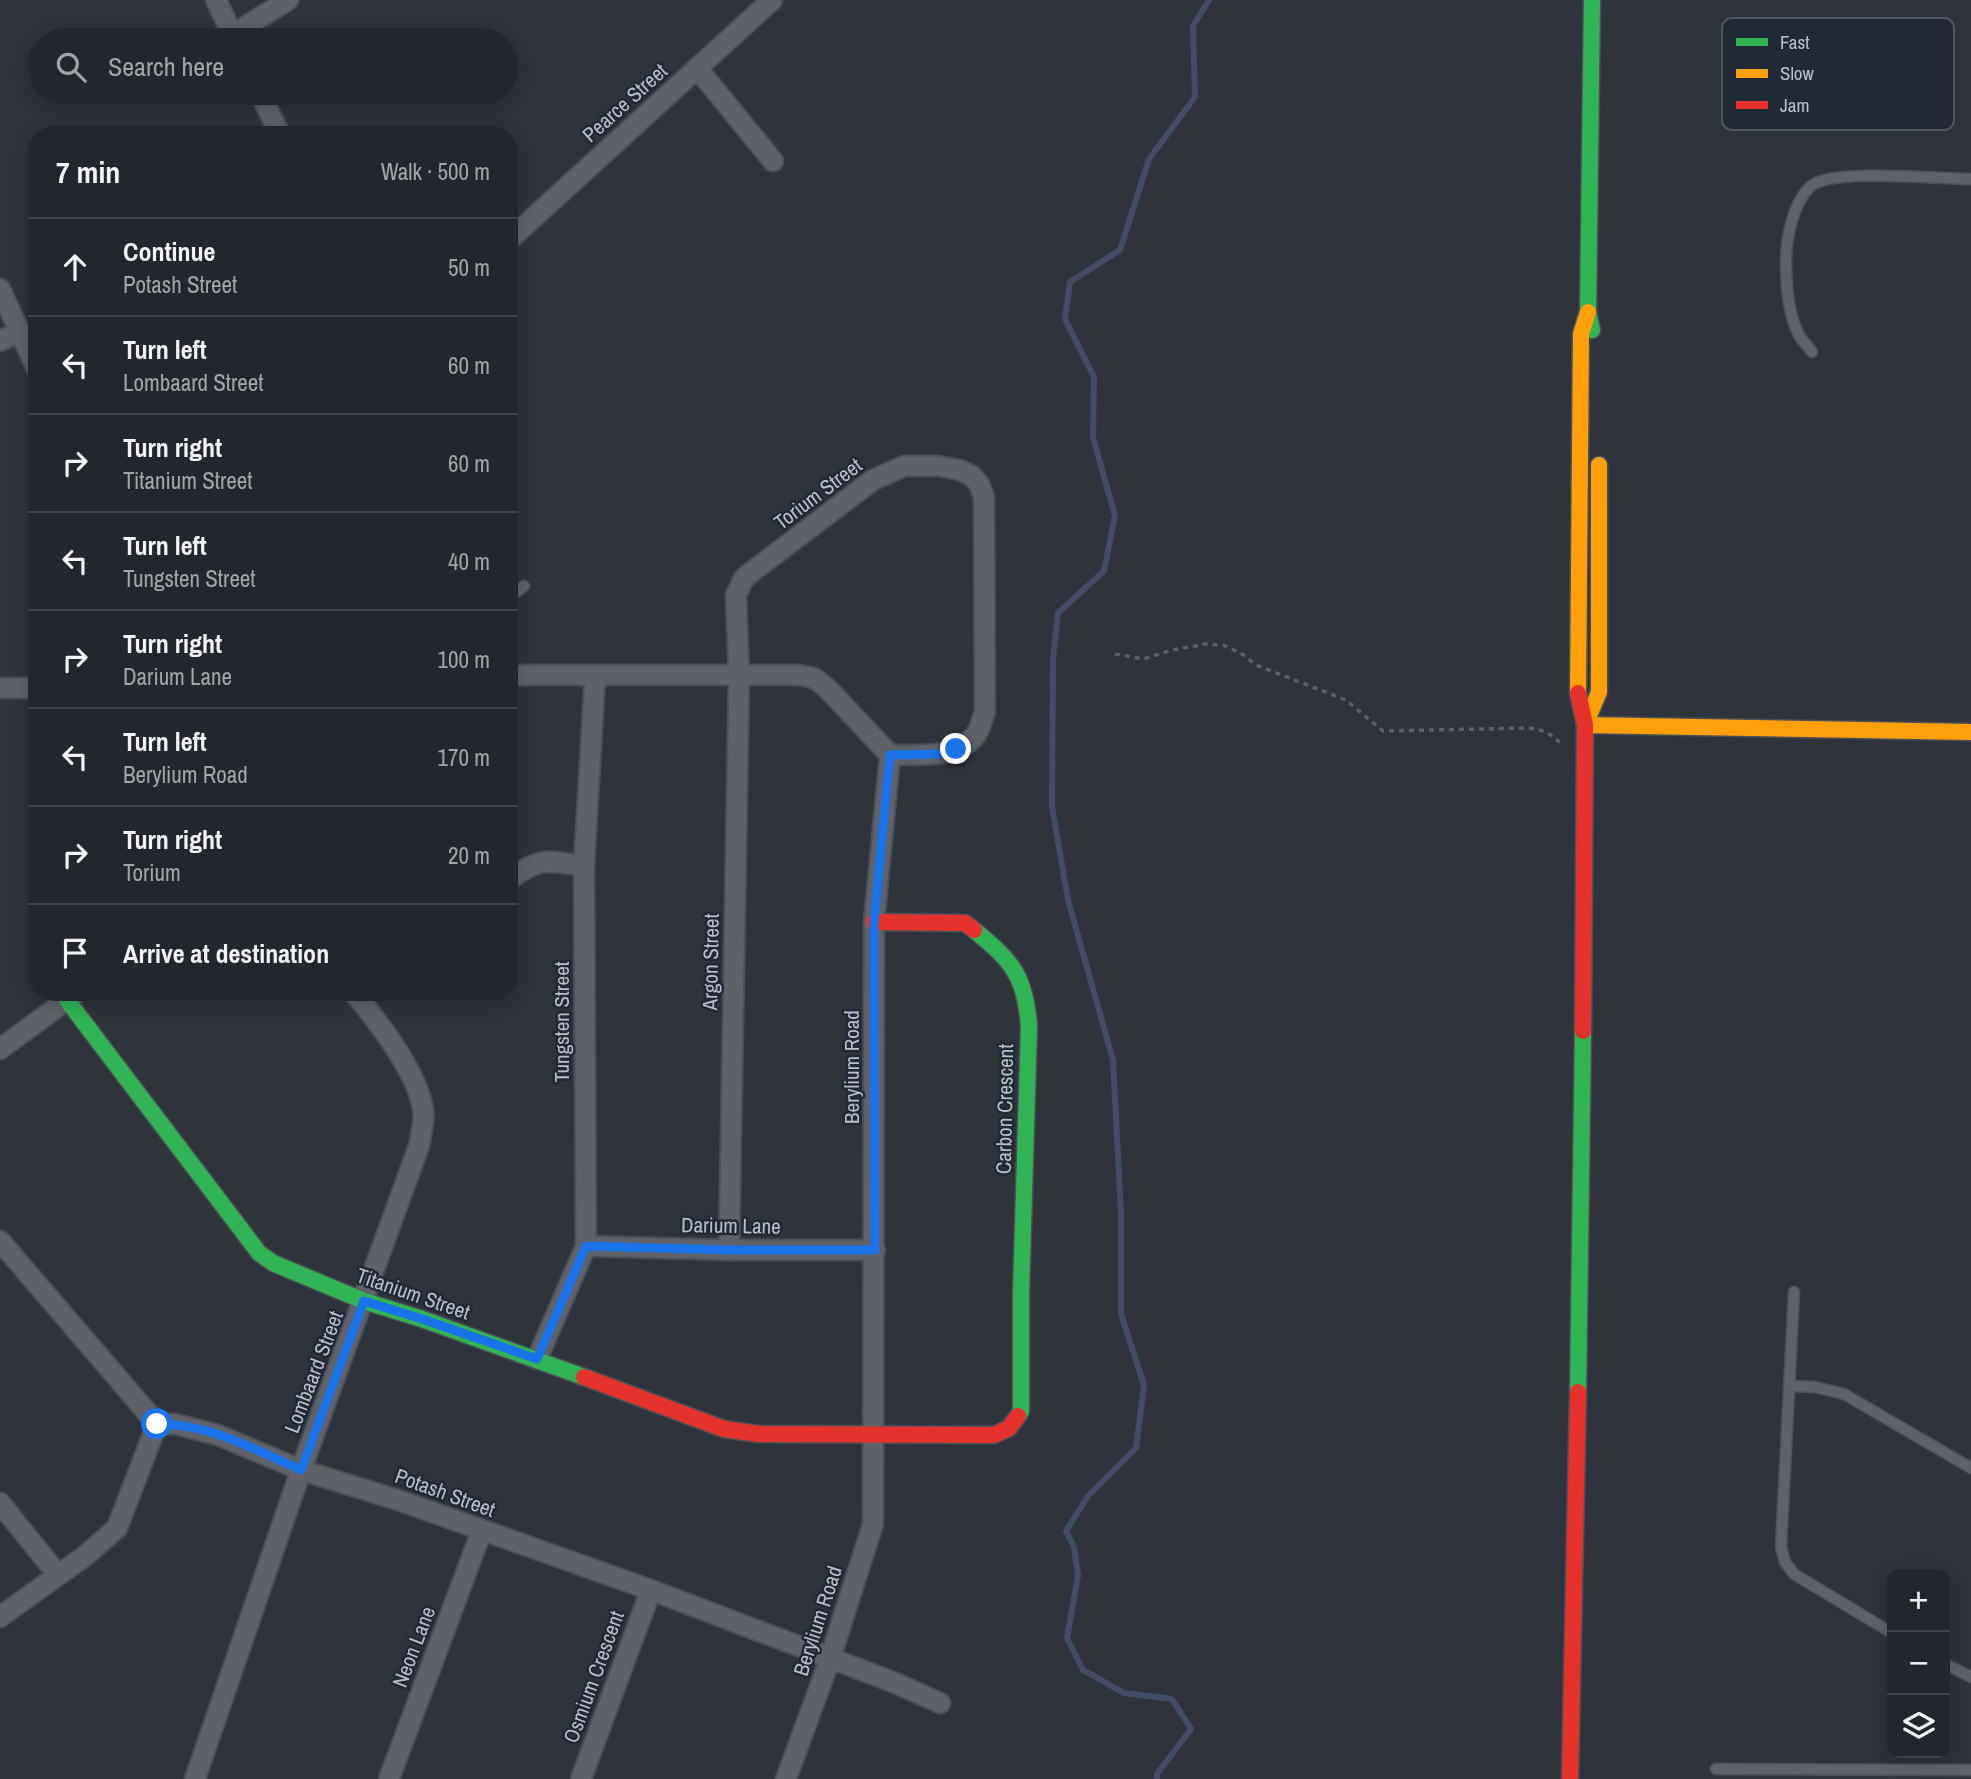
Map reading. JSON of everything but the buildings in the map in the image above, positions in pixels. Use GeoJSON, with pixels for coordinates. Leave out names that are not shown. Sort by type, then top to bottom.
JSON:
{"type":"FeatureCollection","features":[{"type":"Feature","properties":{"kind":"street"},"geometry":{"type":"LineString","coordinates":[[216,0],[229,28]]}},
{"type":"Feature","properties":{"kind":"street"},"geometry":{"type":"LineString","coordinates":[[247,28],[288,0]]}},
{"type":"Feature","properties":{"kind":"street","name":"Pearce Street"},"geometry":{"type":"LineString","coordinates":[[518,232],[772,0]]}},
{"type":"Feature","properties":{"kind":"street"},"geometry":{"type":"LineString","coordinates":[[1591,0],[1588,312],[1594,340],[1597,397]]}},
{"type":"Feature","properties":{"kind":"street"},"geometry":{"type":"LineString","coordinates":[[697,68],[773,161]]}},
{"type":"Feature","properties":{"kind":"street"},"geometry":{"type":"LineString","coordinates":[[266,105],[276,126]]}},
{"type":"Feature","properties":{"kind":"street"},"geometry":{"type":"LineString","coordinates":[[0,289],[28,350]]}},
{"type":"Feature","properties":{"kind":"street"},"geometry":{"type":"LineString","coordinates":[[1570,1779],[1582,1220],[1585,725],[1578,693],[1581,334],[1588,312]]}},
{"type":"Feature","properties":{"kind":"street"},"geometry":{"type":"LineString","coordinates":[[0,341],[19,332]]}},
{"type":"Feature","properties":{"kind":"street"},"geometry":{"type":"LineString","coordinates":[[1585,725],[1599,692],[1598,447]]}},
{"type":"Feature","properties":{"kind":"street","name":"Torium Street"},"geometry":{"type":"LineString","coordinates":[[739,676],[736,595],[743,580],[873,480],[888,472],[904,466],[921,465],[960,470],[972,476],[979,484],[984,497],[985,712],[977,733],[965,744],[940,754],[890,755]]}},
{"type":"Feature","properties":{"kind":"street"},"geometry":{"type":"LineString","coordinates":[[518,675],[799,675],[814,678],[838,698],[890,755]]}},
{"type":"Feature","properties":{"kind":"street","name":"Tungsten Street"},"geometry":{"type":"LineString","coordinates":[[537,1359],[586,1246],[584,866],[595,676]]}},
{"type":"Feature","properties":{"kind":"street","name":"Argon Street"},"geometry":{"type":"LineString","coordinates":[[729,1250],[739,676]]}},
{"type":"Feature","properties":{"kind":"street"},"geometry":{"type":"LineString","coordinates":[[0,688],[28,688]]}},
{"type":"Feature","properties":{"kind":"street"},"geometry":{"type":"LineString","coordinates":[[1585,725],[1971,732]]}},
{"type":"Feature","properties":{"kind":"street","name":"Berylium Road"},"geometry":{"type":"LineString","coordinates":[[786,1779],[831,1659],[873,1524],[874,922],[890,755]]}},
{"type":"Feature","properties":{"kind":"street"},"geometry":{"type":"LineString","coordinates":[[518,874],[538,862],[584,866]]}},
{"type":"Feature","properties":{"kind":"street","name":"Carbon Crescent"},"geometry":{"type":"LineString","coordinates":[[874,922],[965,923],[1000,951],[1017,972],[1027,1000],[1021,1411]]}},
{"type":"Feature","properties":{"kind":"street"},"geometry":{"type":"LineString","coordinates":[[0,1049],[65,1001]]}},
{"type":"Feature","properties":{"kind":"street","name":"Titanium Street"},"geometry":{"type":"LineString","coordinates":[[75,1001],[103,1044],[259,1253],[273,1263],[364,1301],[537,1359],[740,1432],[994,1435],[1009,1428],[1021,1411]]}},
{"type":"Feature","properties":{"kind":"street","name":"Lombaard Street"},"geometry":{"type":"LineString","coordinates":[[195,1779],[301,1470],[419,1146],[424,1111],[414,1079],[363,1001]]}},
{"type":"Feature","properties":{"kind":"street"},"geometry":{"type":"LineString","coordinates":[[0,1241],[157,1424],[117,1528],[85,1556],[0,1617]]}},
{"type":"Feature","properties":{"kind":"street","name":"Darium Lane"},"geometry":{"type":"LineString","coordinates":[[586,1246],[875,1250]]}},
{"type":"Feature","properties":{"kind":"street","name":"Potash Street"},"geometry":{"type":"LineString","coordinates":[[157,1424],[174,1424],[218,1435],[301,1470],[398,1500],[651,1590],[940,1703]]}},
{"type":"Feature","properties":{"kind":"street"},"geometry":{"type":"LineString","coordinates":[[0,1503],[58,1575]]}},
{"type":"Feature","properties":{"kind":"street","name":"Neon Lane"},"geometry":{"type":"LineString","coordinates":[[389,1779],[482,1531]]}},
{"type":"Feature","properties":{"kind":"street","name":"Osmium Crescent"},"geometry":{"type":"LineString","coordinates":[[581,1779],[651,1590]]}},
{"type":"Feature","properties":{"kind":"lane"},"geometry":{"type":"LineString","coordinates":[[1812,352],[1798,334],[1786,277],[1786,238],[1805,193],[1821,181],[1846,176],[1971,179]]}},
{"type":"Feature","properties":{"kind":"lane"},"geometry":{"type":"LineString","coordinates":[[518,591],[524,586]]}},
{"type":"Feature","properties":{"kind":"lane"},"geometry":{"type":"LineString","coordinates":[[1794,1292],[1781,1547],[1785,1562],[1794,1574],[1890,1632]]}},
{"type":"Feature","properties":{"kind":"lane"},"geometry":{"type":"LineString","coordinates":[[1790,1386],[1815,1387],[1844,1394],[1971,1468]]}},
{"type":"Feature","properties":{"kind":"lane"},"geometry":{"type":"LineString","coordinates":[[1950,1666],[1971,1677]]}},
{"type":"Feature","properties":{"kind":"lane"},"geometry":{"type":"LineString","coordinates":[[1716,1769],[1971,1770]]}},
{"type":"Feature","properties":{"kind":"path"},"geometry":{"type":"LineString","coordinates":[[1115,654],[1143,659],[1206,644],[1223,645],[1242,654],[1256,665],[1346,700],[1383,731],[1483,727],[1542,730],[1552,735],[1584,770]]}},
{"type":"Feature","properties":{"kind":"waterway"},"geometry":{"type":"LineString","coordinates":[[1157,1779],[1157,1774],[1191,1729],[1172,1699],[1124,1693],[1083,1670],[1067,1638],[1078,1575],[1074,1547],[1066,1531],[1088,1496],[1136,1448],[1144,1385],[1121,1314],[1121,1214],[1113,1060],[1068,900],[1052,806],[1053,659],[1058,613],[1104,571],[1115,516],[1093,437],[1094,377],[1065,319],[1070,282],[1120,250],[1149,159],[1195,97],[1193,26],[1209,0]]}},
{"type":"Feature","properties":{"kind":"traffic: fast"},"geometry":{"type":"LineString","coordinates":[[1592,0],[1588,312],[1592,330]]}},
{"type":"Feature","properties":{"kind":"traffic: fast"},"geometry":{"type":"LineString","coordinates":[[974,930],[998,951],[1014,970],[1024,994],[1029,1026],[1021,1293],[1021,1411],[1018,1416]]}},
{"type":"Feature","properties":{"kind":"traffic: fast"},"geometry":{"type":"LineString","coordinates":[[68,1001],[259,1253],[273,1263],[364,1301],[584,1377]]}},
{"type":"Feature","properties":{"kind":"traffic: fast"},"geometry":{"type":"LineString","coordinates":[[1578,1392],[1583,1031]]}},
{"type":"Feature","properties":{"kind":"traffic: slow"},"geometry":{"type":"LineString","coordinates":[[1578,693],[1581,334],[1588,312]]}},
{"type":"Feature","properties":{"kind":"traffic: slow"},"geometry":{"type":"LineString","coordinates":[[1585,725],[1599,692],[1599,465]]}},
{"type":"Feature","properties":{"kind":"traffic: slow"},"geometry":{"type":"LineString","coordinates":[[1585,725],[1971,732]]}},
{"type":"Feature","properties":{"kind":"traffic: jam"},"geometry":{"type":"LineString","coordinates":[[1578,693],[1585,725],[1583,1031]]}},
{"type":"Feature","properties":{"kind":"traffic: jam"},"geometry":{"type":"LineString","coordinates":[[874,922],[965,923],[974,930]]}},
{"type":"Feature","properties":{"kind":"traffic: jam"},"geometry":{"type":"LineString","coordinates":[[584,1377],[724,1429],[759,1434],[994,1435],[1009,1428],[1018,1416]]}},
{"type":"Feature","properties":{"kind":"traffic: jam"},"geometry":{"type":"LineString","coordinates":[[1570,1779],[1578,1392]]}},
{"type":"Feature","properties":{"kind":"route"},"geometry":{"type":"LineString","coordinates":[[157,1424],[191,1427],[218,1435],[301,1470],[364,1301],[537,1359],[586,1246],[875,1250],[874,922],[890,755],[940,754],[956,749]]}}]}
